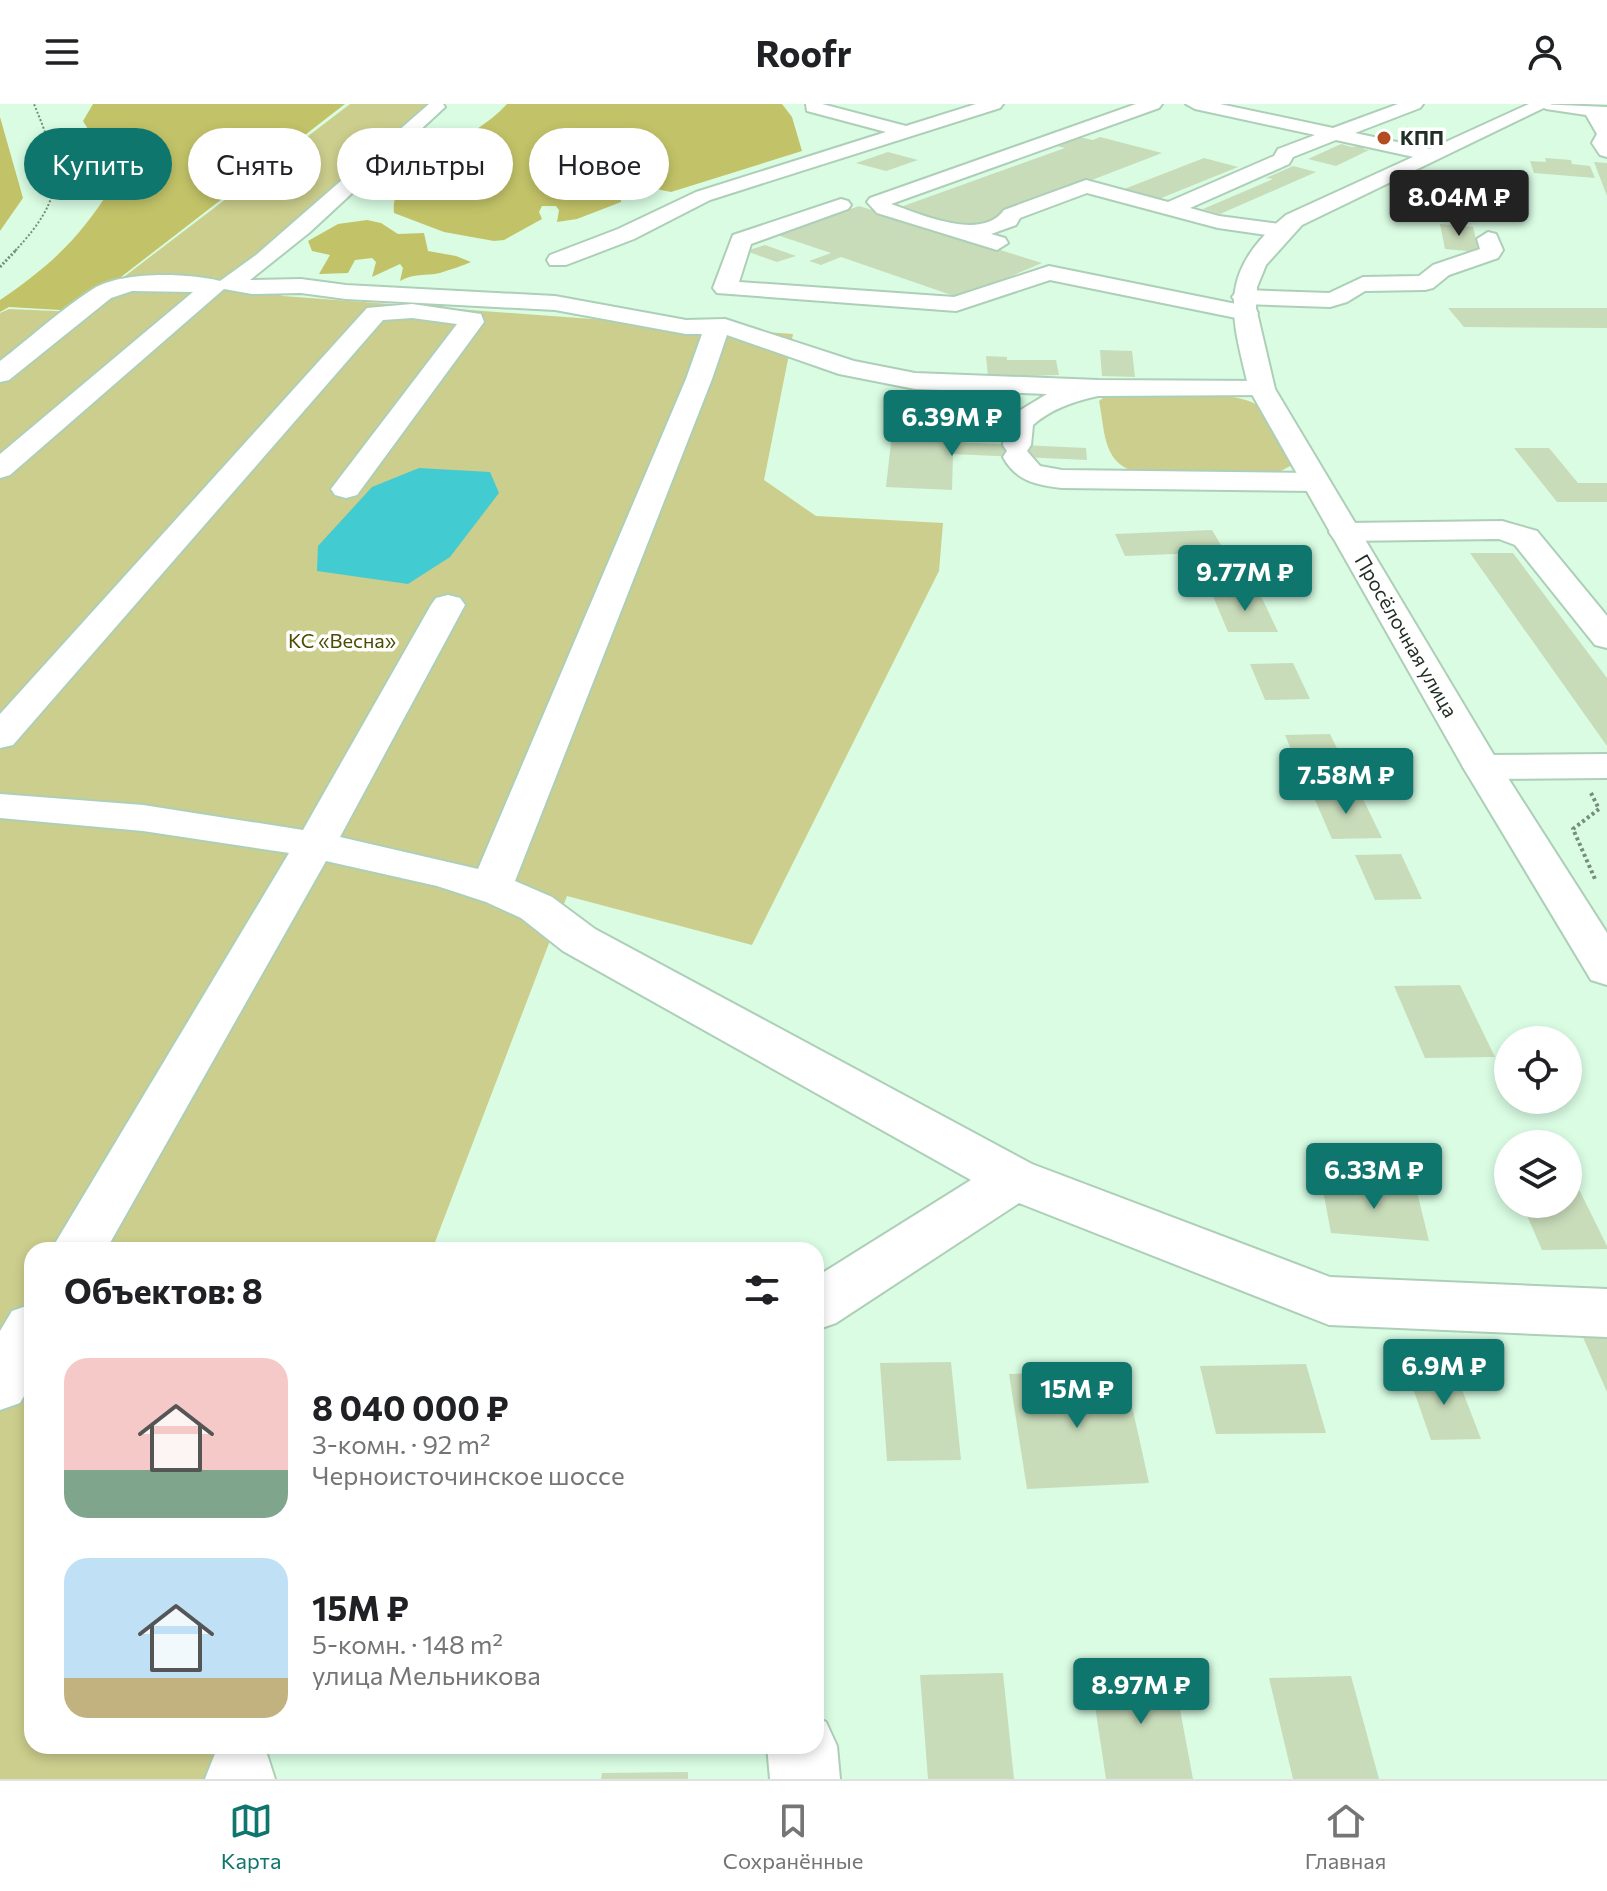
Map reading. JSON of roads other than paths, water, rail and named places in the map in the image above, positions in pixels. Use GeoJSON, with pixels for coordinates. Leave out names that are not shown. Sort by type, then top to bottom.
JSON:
{"type":"FeatureCollection","features":[{"type":"Feature","properties":{"kind":"main road"},"geometry":{"type":"LineString","coordinates":[[861,104],[934,123]]}},
{"type":"Feature","properties":{"kind":"main road"},"geometry":{"type":"LineString","coordinates":[[921,104],[980,107]]}},
{"type":"Feature","properties":{"kind":"main road"},"geometry":{"type":"LineString","coordinates":[[1021,250],[884,209],[877,202],[1153,104]]}},
{"type":"Feature","properties":{"kind":"main road"},"geometry":{"type":"LineString","coordinates":[[1170,209],[1282,160],[1285,153],[1414,104]]}},
{"type":"Feature","properties":{"kind":"main road"},"geometry":{"type":"LineString","coordinates":[[1245,299],[1264,250],[1280,230],[1311,210],[1545,104],[1600,112],[1606,134],[1601,143],[1607,151]]}},
{"type":"Feature","properties":{"kind":"main road"},"geometry":{"type":"LineString","coordinates":[[1209,105],[1432,155]]}},
{"type":"Feature","properties":{"kind":"main road"},"geometry":{"type":"LineString","coordinates":[[811,106],[907,132]]}},
{"type":"Feature","properties":{"kind":"main road"},"geometry":{"type":"LineString","coordinates":[[811,106],[821,126],[878,141]]}},
{"type":"Feature","properties":{"kind":"main road"},"geometry":{"type":"LineString","coordinates":[[436,107],[264,260],[232,284],[555,303],[686,327],[717,326],[736,329],[848,368],[899,379],[1098,388],[1262,389]]}},
{"type":"Feature","properties":{"kind":"main road"},"geometry":{"type":"LineString","coordinates":[[558,260],[618,238],[703,196],[833,146],[878,141],[980,107]]}},
{"type":"Feature","properties":{"kind":"main road"},"geometry":{"type":"LineString","coordinates":[[970,235],[1008,220],[1011,214],[1086,186],[1218,222],[1280,230]]}},
{"type":"Feature","properties":{"kind":"main road"},"geometry":{"type":"LineString","coordinates":[[841,205],[741,240],[725,288],[956,304],[1049,273],[1245,299],[1330,300],[1343,297],[1354,286],[1363,284],[1425,283],[1441,270],[1490,253],[1492,250],[1488,239]]}},
{"type":"Feature","properties":{"kind":"main road"},"geometry":{"type":"LineString","coordinates":[[0,374],[103,293],[130,284],[214,287],[0,469]]}},
{"type":"Feature","properties":{"kind":"main road","name":"Просёлочная улица"},"geometry":{"type":"LineString","coordinates":[[1245,299],[1262,389],[1482,767],[1607,969]]}},
{"type":"Feature","properties":{"kind":"main road"},"geometry":{"type":"LineString","coordinates":[[0,737],[376,313],[412,311],[472,319],[346,489]]}},
{"type":"Feature","properties":{"kind":"main road"},"geometry":{"type":"LineString","coordinates":[[491,889],[693,394],[717,326]]}},
{"type":"Feature","properties":{"kind":"main road"},"geometry":{"type":"LineString","coordinates":[[1098,388],[1065,396],[1032,412],[1019,423],[1017,451],[1021,467],[1062,479],[1315,482]]}},
{"type":"Feature","properties":{"kind":"main road"},"geometry":{"type":"LineString","coordinates":[[1345,532],[1502,530],[1517,533],[1526,538],[1607,638]]}},
{"type":"Feature","properties":{"kind":"main road"},"geometry":{"type":"LineString","coordinates":[[83,1242],[448,605]]}},
{"type":"Feature","properties":{"kind":"main road"},"geometry":{"type":"LineString","coordinates":[[1482,767],[1593,766]]}},
{"type":"Feature","properties":{"kind":"main road"},"geometry":{"type":"LineString","coordinates":[[0,806],[98,811],[313,844],[455,876],[491,889],[533,905],[579,940],[1014,1179],[1329,1301],[1607,1313]]}},
{"type":"Feature","properties":{"kind":"main road"},"geometry":{"type":"LineString","coordinates":[[824,1301],[1014,1179]]}},
{"type":"Feature","properties":{"kind":"main road"},"geometry":{"type":"LineString","coordinates":[[0,1384],[24,1343]]}},
{"type":"Feature","properties":{"kind":"main road"},"geometry":{"type":"LineString","coordinates":[[803,1754],[805,1779]]}},
{"type":"Feature","properties":{"kind":"water"},"geometry":{"type":"Polygon","coordinates":[[[419,468],[490,472],[499,493],[450,557],[408,584],[317,571],[318,546],[372,487],[419,468]]]}},
{"type":"Feature","properties":{"kind":"place","name":"КПП"},"geometry":{"type":"Point","coordinates":[1384,138]}},
{"type":"Feature","properties":{"kind":"park label","name":"КС «Весна»"},"geometry":{"type":"Point","coordinates":[342,641]}}]}
